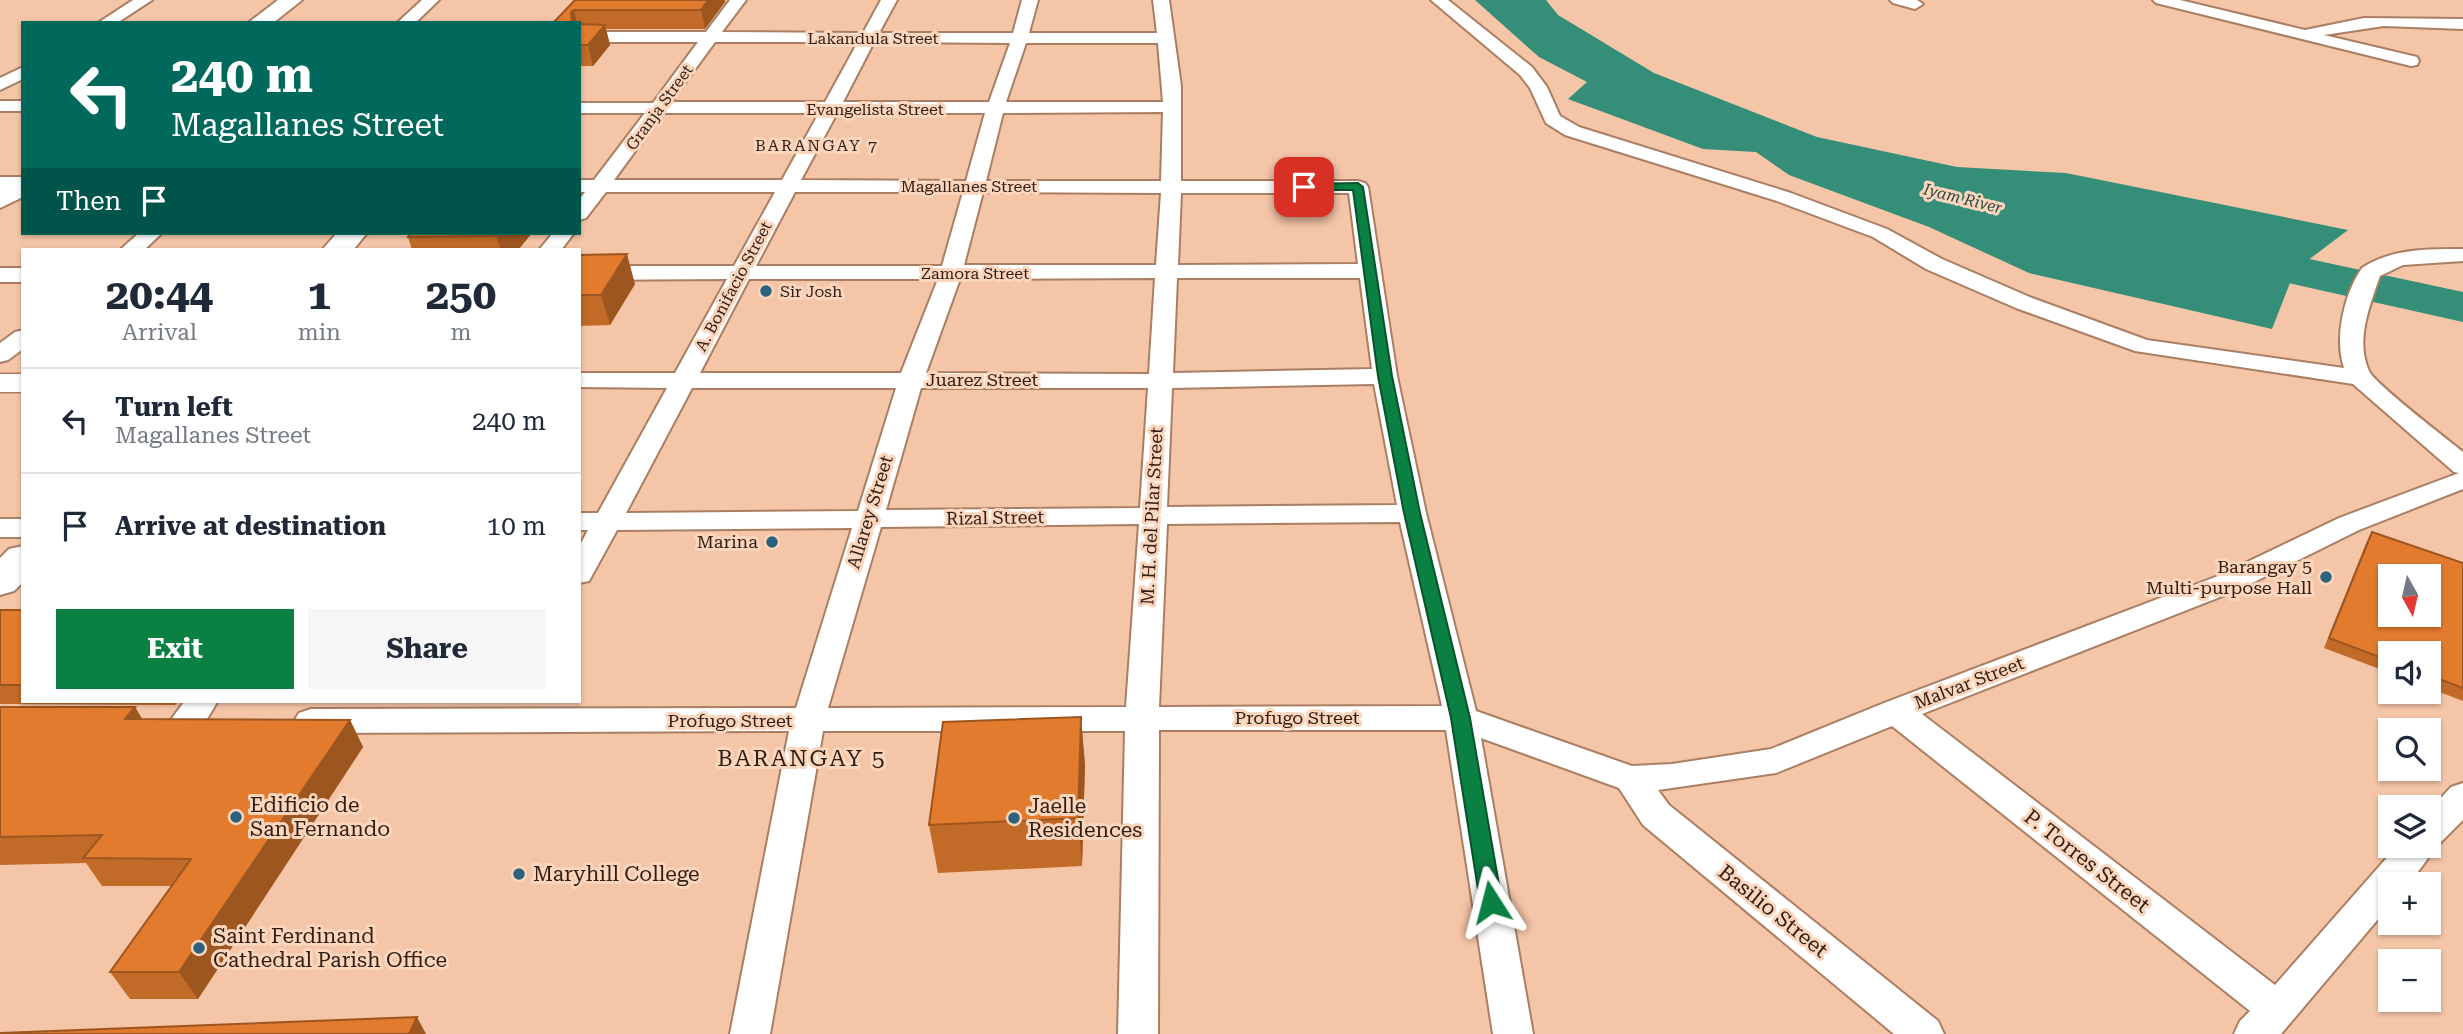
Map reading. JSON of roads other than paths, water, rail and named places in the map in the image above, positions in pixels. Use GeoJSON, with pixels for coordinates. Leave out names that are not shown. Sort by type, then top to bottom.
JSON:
{"type":"FeatureCollection","features":[{"type":"Feature","properties":{"kind":"main road"},"geometry":{"type":"LineString","coordinates":[[261,21],[292,0]]}},
{"type":"Feature","properties":{"kind":"main road"},"geometry":{"type":"LineString","coordinates":[[0,200],[21,185]]}},
{"type":"Feature","properties":{"kind":"main road"},"geometry":{"type":"LineString","coordinates":[[339,248],[352,235]]}},
{"type":"Feature","properties":{"kind":"main road"},"geometry":{"type":"LineString","coordinates":[[0,582],[21,560]]}},
{"type":"Feature","properties":{"kind":"street"},"geometry":{"type":"LineString","coordinates":[[109,21],[144,0]]}},
{"type":"Feature","properties":{"kind":"street"},"geometry":{"type":"LineString","coordinates":[[407,21],[431,0]]}},
{"type":"Feature","properties":{"kind":"street","name":"Granja Street"},"geometry":{"type":"LineString","coordinates":[[581,212],[738,0]]}},
{"type":"Feature","properties":{"kind":"street","name":"A. Bonifacio Street"},"geometry":{"type":"LineString","coordinates":[[581,567],[593,522],[683,380],[889,0]]}},
{"type":"Feature","properties":{"kind":"street","name":"Allarey Street"},"geometry":{"type":"LineString","coordinates":[[750,1034],[807,721],[911,380],[950,273],[995,109],[1030,0]]}},
{"type":"Feature","properties":{"kind":"street","name":"M. H. del Pilar Street"},"geometry":{"type":"LineString","coordinates":[[1138,1034],[1142,719],[1171,187],[1172,86],[1161,0]]}},
{"type":"Feature","properties":{"kind":"street"},"geometry":{"type":"LineString","coordinates":[[1439,0],[1526,71],[1538,87],[1552,119],[1572,131],[1784,197],[1880,233],[1934,264],[2024,303],[2144,346],[2360,378]]}},
{"type":"Feature","properties":{"kind":"street"},"geometry":{"type":"LineString","coordinates":[[1898,0],[1915,4]]}},
{"type":"Feature","properties":{"kind":"street"},"geometry":{"type":"LineString","coordinates":[[2168,1],[2411,61]]}},
{"type":"Feature","properties":{"kind":"street"},"geometry":{"type":"LineString","coordinates":[[2304,36],[2334,25],[2410,21],[2463,24]]}},
{"type":"Feature","properties":{"kind":"street","name":"Lakandula Street"},"geometry":{"type":"LineString","coordinates":[[581,37],[1166,38]]}},
{"type":"Feature","properties":{"kind":"street"},"geometry":{"type":"LineString","coordinates":[[0,85],[21,73]]}},
{"type":"Feature","properties":{"kind":"street"},"geometry":{"type":"LineString","coordinates":[[0,106],[21,106]]}},
{"type":"Feature","properties":{"kind":"street","name":"Evangelista Street"},"geometry":{"type":"LineString","coordinates":[[581,108],[1170,107]]}},
{"type":"Feature","properties":{"kind":"street"},"geometry":{"type":"LineString","coordinates":[[0,183],[21,184]]}},
{"type":"Feature","properties":{"kind":"street","name":"Magallanes Street"},"geometry":{"type":"LineString","coordinates":[[581,186],[1358,187],[1371,271]]}},
{"type":"Feature","properties":{"kind":"street"},"geometry":{"type":"LineString","coordinates":[[133,248],[150,235]]}},
{"type":"Feature","properties":{"kind":"street"},"geometry":{"type":"LineString","coordinates":[[2463,255],[2402,260],[2386,264],[2370,273],[2352,321],[2351,361],[2360,378],[2463,466]]}},
{"type":"Feature","properties":{"kind":"street"},"geometry":{"type":"LineString","coordinates":[[1371,271],[1385,376],[1412,513],[1461,718],[1513,1034]]}},
{"type":"Feature","properties":{"kind":"street","name":"Zamora Street"},"geometry":{"type":"LineString","coordinates":[[581,273],[1167,274],[1371,271]]}},
{"type":"Feature","properties":{"kind":"street"},"geometry":{"type":"LineString","coordinates":[[0,275],[21,275]]}},
{"type":"Feature","properties":{"kind":"street"},"geometry":{"type":"LineString","coordinates":[[0,355],[21,339]]}},
{"type":"Feature","properties":{"kind":"street","name":"Juarez Street"},"geometry":{"type":"LineString","coordinates":[[581,380],[1159,381],[1385,376]]}},
{"type":"Feature","properties":{"kind":"street"},"geometry":{"type":"LineString","coordinates":[[0,383],[21,383]]}},
{"type":"Feature","properties":{"kind":"street","name":"Malvar Street"},"geometry":{"type":"LineString","coordinates":[[1461,718],[1631,779],[1672,777],[1776,761],[1896,711],[2228,583],[2349,524],[2463,480]]}},
{"type":"Feature","properties":{"kind":"street","name":"Rizal Street"},"geometry":{"type":"LineString","coordinates":[[593,522],[1412,513]]}},
{"type":"Feature","properties":{"kind":"street"},"geometry":{"type":"LineString","coordinates":[[0,528],[21,528]]}},
{"type":"Feature","properties":{"kind":"street","name":"P. Torres Street"},"geometry":{"type":"LineString","coordinates":[[1896,711],[2266,1022]]}},
{"type":"Feature","properties":{"kind":"street","name":"Profugo Street"},"geometry":{"type":"LineString","coordinates":[[283,721],[506,712],[807,721],[1461,718]]}},
{"type":"Feature","properties":{"kind":"street"},"geometry":{"type":"LineString","coordinates":[[183,714],[228,721]]}},
{"type":"Feature","properties":{"kind":"street","name":"Basilio Street"},"geometry":{"type":"LineString","coordinates":[[1631,779],[1656,814],[1924,1034]]}},
{"type":"Feature","properties":{"kind":"street"},"geometry":{"type":"LineString","coordinates":[[2441,821],[2463,796]]}},
{"type":"Feature","properties":{"kind":"street"},"geometry":{"type":"LineString","coordinates":[[2266,1022],[2409,858]]}},
{"type":"Feature","properties":{"kind":"water"},"geometry":{"type":"Polygon","coordinates":[[[1475,0],[1546,0],[1558,15],[1654,73],[1817,137],[1957,167],[2066,173],[2348,230],[2295,270],[2272,329],[2029,273],[1929,227],[1789,175],[1756,152],[1703,149],[1568,99],[1587,82],[1539,57],[1475,0]]]}},
{"type":"Feature","properties":{"kind":"waterway","name":"Iyam River"},"geometry":{"type":"LineString","coordinates":[[2211,252],[2463,307]]}},
{"type":"Feature","properties":{"kind":"place","name":"Sir Josh"},"geometry":{"type":"Point","coordinates":[766,291]}},
{"type":"Feature","properties":{"kind":"place","name":"Marina"},"geometry":{"type":"Point","coordinates":[772,542]}},
{"type":"Feature","properties":{"kind":"place","name":"Barangay 5 Multi-purpose Hall"},"geometry":{"type":"Point","coordinates":[2326,577]}},
{"type":"Feature","properties":{"kind":"place","name":"Edificio de San Fernando"},"geometry":{"type":"Point","coordinates":[236,817]}},
{"type":"Feature","properties":{"kind":"place","name":"Jaelle Residences"},"geometry":{"type":"Point","coordinates":[1014,818]}},
{"type":"Feature","properties":{"kind":"place","name":"Maryhill College"},"geometry":{"type":"Point","coordinates":[519,874]}},
{"type":"Feature","properties":{"kind":"place","name":"Saint Ferdinand Cathedral Parish Office"},"geometry":{"type":"Point","coordinates":[199,948]}},
{"type":"Feature","properties":{"kind":"district","name":"BARANGAY 7"},"geometry":{"type":"Point","coordinates":[817,145]}},
{"type":"Feature","properties":{"kind":"district","name":"BARANGAY 5"},"geometry":{"type":"Point","coordinates":[802,758]}}]}
